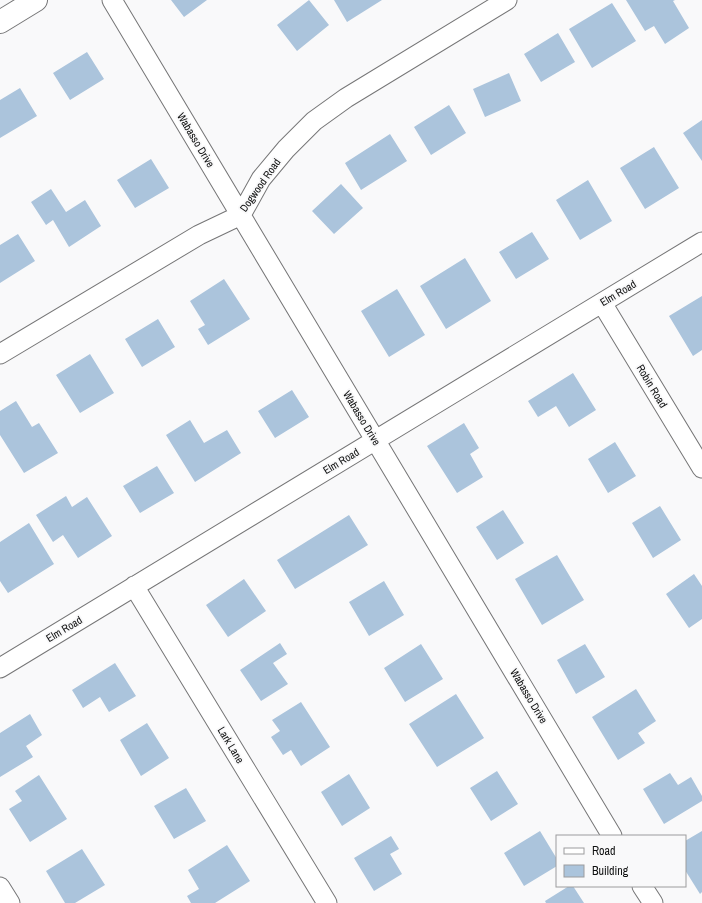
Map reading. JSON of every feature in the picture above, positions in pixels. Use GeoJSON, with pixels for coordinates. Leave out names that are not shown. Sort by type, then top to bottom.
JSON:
{"type":"FeatureCollection","features":[{"type":"Feature","properties":{"kind":"street"},"geometry":{"type":"LineString","coordinates":[[0,22],[36,0]]}},
{"type":"Feature","properties":{"kind":"street","name":"Wabasso Drive"},"geometry":{"type":"LineString","coordinates":[[112,0],[611,835]]}},
{"type":"Feature","properties":{"kind":"street","name":"Dogwood Road"},"geometry":{"type":"LineString","coordinates":[[0,354],[199,235],[240,214],[266,173],[286,149],[314,121],[346,98],[507,0]]}},
{"type":"Feature","properties":{"kind":"street","name":"Elm Road"},"geometry":{"type":"LineString","coordinates":[[0,668],[702,242]]}},
{"type":"Feature","properties":{"kind":"street","name":"Robin Road"},"geometry":{"type":"LineString","coordinates":[[602,303],[702,468]]}},
{"type":"Feature","properties":{"kind":"street","name":"Lark Lane"},"geometry":{"type":"LineString","coordinates":[[134,586],[327,903]]}},
{"type":"Feature","properties":{"kind":"street"},"geometry":{"type":"LineString","coordinates":[[0,887],[10,903]]}},
{"type":"Feature","properties":{"kind":"street"},"geometry":{"type":"LineString","coordinates":[[643,887],[652,903]]}},
{"type":"Feature","properties":{"kind":"building"},"geometry":{"type":"Polygon","coordinates":[[[171,0],[207,0],[184,17],[171,0]]]}},
{"type":"Feature","properties":{"kind":"building"},"geometry":{"type":"Polygon","coordinates":[[[309,0],[329,25],[297,51],[277,25],[309,0]]]}},
{"type":"Feature","properties":{"kind":"building"},"geometry":{"type":"Polygon","coordinates":[[[334,0],[382,0],[347,22],[334,0]]]}},
{"type":"Feature","properties":{"kind":"building"},"geometry":{"type":"Polygon","coordinates":[[[626,0],[675,0],[673,1],[689,28],[665,44],[654,26],[645,31],[626,0]]]}},
{"type":"Feature","properties":{"kind":"building"},"geometry":{"type":"Polygon","coordinates":[[[612,3],[636,41],[592,68],[569,29],[612,3]]]}},
{"type":"Feature","properties":{"kind":"building"},"geometry":{"type":"Polygon","coordinates":[[[558,33],[575,62],[541,82],[524,54],[558,33]]]}},
{"type":"Feature","properties":{"kind":"building"},"geometry":{"type":"Polygon","coordinates":[[[87,52],[104,79],[70,100],[53,73],[87,52]]]}},
{"type":"Feature","properties":{"kind":"building"},"geometry":{"type":"Polygon","coordinates":[[[509,73],[521,101],[485,117],[473,89],[509,73]]]}},
{"type":"Feature","properties":{"kind":"building"},"geometry":{"type":"Polygon","coordinates":[[[20,88],[37,116],[0,138],[0,100],[20,88]]]}},
{"type":"Feature","properties":{"kind":"building"},"geometry":{"type":"Polygon","coordinates":[[[449,105],[466,133],[431,155],[414,127],[449,105]]]}},
{"type":"Feature","properties":{"kind":"building"},"geometry":{"type":"Polygon","coordinates":[[[702,120],[702,161],[683,133],[702,120]]]}},
{"type":"Feature","properties":{"kind":"building"},"geometry":{"type":"Polygon","coordinates":[[[390,134],[407,161],[361,190],[345,163],[390,134]]]}},
{"type":"Feature","properties":{"kind":"building"},"geometry":{"type":"Polygon","coordinates":[[[654,147],[679,188],[645,209],[620,168],[654,147]]]}},
{"type":"Feature","properties":{"kind":"building"},"geometry":{"type":"Polygon","coordinates":[[[151,159],[169,188],[135,208],[117,180],[151,159]]]}},
{"type":"Feature","properties":{"kind":"building"},"geometry":{"type":"Polygon","coordinates":[[[588,180],[612,221],[580,240],[556,200],[588,180]]]}},
{"type":"Feature","properties":{"kind":"building"},"geometry":{"type":"Polygon","coordinates":[[[341,184],[363,208],[334,234],[312,211],[341,184]]]}},
{"type":"Feature","properties":{"kind":"building"},"geometry":{"type":"Polygon","coordinates":[[[51,189],[66,212],[85,200],[101,226],[69,247],[53,220],[46,225],[31,202],[51,189]]]}},
{"type":"Feature","properties":{"kind":"building"},"geometry":{"type":"Polygon","coordinates":[[[532,232],[549,259],[516,279],[499,252],[532,232]]]}},
{"type":"Feature","properties":{"kind":"building"},"geometry":{"type":"Polygon","coordinates":[[[18,234],[35,261],[0,283],[0,245],[18,234]]]}},
{"type":"Feature","properties":{"kind":"building"},"geometry":{"type":"Polygon","coordinates":[[[465,258],[491,301],[446,329],[420,286],[465,258]]]}},
{"type":"Feature","properties":{"kind":"building"},"geometry":{"type":"Polygon","coordinates":[[[224,279],[250,319],[208,345],[198,329],[205,325],[190,301],[224,279]]]}},
{"type":"Feature","properties":{"kind":"building"},"geometry":{"type":"Polygon","coordinates":[[[397,289],[425,335],[389,357],[361,311],[397,289]]]}},
{"type":"Feature","properties":{"kind":"building"},"geometry":{"type":"Polygon","coordinates":[[[702,296],[702,350],[693,356],[669,316],[702,296]]]}},
{"type":"Feature","properties":{"kind":"building"},"geometry":{"type":"Polygon","coordinates":[[[158,319],[175,347],[142,367],[125,339],[158,319]]]}},
{"type":"Feature","properties":{"kind":"building"},"geometry":{"type":"Polygon","coordinates":[[[90,354],[114,393],[80,413],[56,375],[90,354]]]}},
{"type":"Feature","properties":{"kind":"building"},"geometry":{"type":"Polygon","coordinates":[[[573,373],[596,410],[569,427],[556,406],[538,417],[528,401],[573,373]]]}},
{"type":"Feature","properties":{"kind":"building"},"geometry":{"type":"Polygon","coordinates":[[[292,390],[309,417],[275,438],[258,411],[292,390]]]}},
{"type":"Feature","properties":{"kind":"building"},"geometry":{"type":"Polygon","coordinates":[[[16,401],[32,427],[39,423],[58,453],[24,473],[0,435],[0,411],[16,401]]]}},
{"type":"Feature","properties":{"kind":"building"},"geometry":{"type":"Polygon","coordinates":[[[190,420],[204,443],[227,430],[241,453],[195,482],[166,435],[190,420]]]}},
{"type":"Feature","properties":{"kind":"building"},"geometry":{"type":"Polygon","coordinates":[[[464,423],[479,448],[470,454],[483,477],[457,493],[427,446],[464,423]]]}},
{"type":"Feature","properties":{"kind":"building"},"geometry":{"type":"Polygon","coordinates":[[[615,442],[636,476],[608,493],[588,459],[615,442]]]}},
{"type":"Feature","properties":{"kind":"building"},"geometry":{"type":"Polygon","coordinates":[[[157,466],[174,493],[140,513],[123,486],[157,466]]]}},
{"type":"Feature","properties":{"kind":"building"},"geometry":{"type":"Polygon","coordinates":[[[66,496],[72,507],[87,497],[112,536],[78,558],[63,535],[53,542],[36,515],[66,496]]]}},
{"type":"Feature","properties":{"kind":"building"},"geometry":{"type":"Polygon","coordinates":[[[660,506],[681,540],[653,558],[632,523],[660,506]]]}},
{"type":"Feature","properties":{"kind":"building"},"geometry":{"type":"Polygon","coordinates":[[[503,510],[524,543],[497,560],[476,527],[503,510]]]}},
{"type":"Feature","properties":{"kind":"building"},"geometry":{"type":"Polygon","coordinates":[[[349,515],[368,545],[295,589],[277,560],[349,515]]]}},
{"type":"Feature","properties":{"kind":"building"},"geometry":{"type":"Polygon","coordinates":[[[29,523],[54,564],[8,593],[0,581],[0,542],[29,523]]]}},
{"type":"Feature","properties":{"kind":"building"},"geometry":{"type":"Polygon","coordinates":[[[557,555],[584,600],[542,625],[515,579],[557,555]]]}},
{"type":"Feature","properties":{"kind":"building"},"geometry":{"type":"Polygon","coordinates":[[[694,574],[702,586],[702,619],[689,628],[666,594],[694,574]]]}},
{"type":"Feature","properties":{"kind":"building"},"geometry":{"type":"Polygon","coordinates":[[[244,579],[266,611],[228,637],[206,605],[244,579]]]}},
{"type":"Feature","properties":{"kind":"building"},"geometry":{"type":"Polygon","coordinates":[[[384,581],[404,615],[369,636],[349,602],[384,581]]]}},
{"type":"Feature","properties":{"kind":"building"},"geometry":{"type":"Polygon","coordinates":[[[280,643],[287,654],[273,663],[288,684],[261,701],[240,670],[280,643]]]}},
{"type":"Feature","properties":{"kind":"building"},"geometry":{"type":"Polygon","coordinates":[[[421,644],[443,679],[405,702],[384,668],[421,644]]]}},
{"type":"Feature","properties":{"kind":"building"},"geometry":{"type":"Polygon","coordinates":[[[585,644],[605,677],[576,694],[557,660],[585,644]]]}},
{"type":"Feature","properties":{"kind":"building"},"geometry":{"type":"Polygon","coordinates":[[[115,663],[136,696],[109,712],[100,697],[83,708],[72,690],[115,663]]]}},
{"type":"Feature","properties":{"kind":"building"},"geometry":{"type":"Polygon","coordinates":[[[636,689],[656,721],[638,733],[645,743],[618,760],[592,717],[636,689]]]}},
{"type":"Feature","properties":{"kind":"building"},"geometry":{"type":"Polygon","coordinates":[[[456,694],[484,738],[437,767],[409,724],[456,694]]]}},
{"type":"Feature","properties":{"kind":"building"},"geometry":{"type":"Polygon","coordinates":[[[301,702],[330,747],[301,766],[291,750],[283,755],[271,737],[280,731],[272,720],[301,702]]]}},
{"type":"Feature","properties":{"kind":"building"},"geometry":{"type":"Polygon","coordinates":[[[30,714],[42,735],[26,746],[33,757],[0,777],[0,733],[30,714]]]}},
{"type":"Feature","properties":{"kind":"building"},"geometry":{"type":"Polygon","coordinates":[[[147,723],[169,758],[141,776],[120,740],[147,723]]]}},
{"type":"Feature","properties":{"kind":"building"},"geometry":{"type":"Polygon","coordinates":[[[497,771],[518,804],[491,821],[470,788],[497,771]]]}},
{"type":"Feature","properties":{"kind":"building"},"geometry":{"type":"Polygon","coordinates":[[[670,773],[678,785],[691,777],[702,796],[702,801],[664,824],[643,789],[670,773]]]}},
{"type":"Feature","properties":{"kind":"building"},"geometry":{"type":"Polygon","coordinates":[[[349,774],[370,808],[342,826],[321,792],[349,774]]]}},
{"type":"Feature","properties":{"kind":"building"},"geometry":{"type":"Polygon","coordinates":[[[39,775],[67,819],[30,842],[9,809],[22,801],[15,791],[39,775]]]}},
{"type":"Feature","properties":{"kind":"building"},"geometry":{"type":"Polygon","coordinates":[[[186,788],[206,821],[174,839],[154,806],[186,788]]]}},
{"type":"Feature","properties":{"kind":"building"},"geometry":{"type":"Polygon","coordinates":[[[540,831],[556,857],[556,867],[524,886],[504,853],[540,831]]]}},
{"type":"Feature","properties":{"kind":"building"},"geometry":{"type":"Polygon","coordinates":[[[702,831],[702,892],[700,894],[686,872],[686,840],[702,831]]]}},
{"type":"Feature","properties":{"kind":"building"},"geometry":{"type":"Polygon","coordinates":[[[391,836],[399,849],[390,854],[402,874],[374,891],[354,858],[391,836]]]}},
{"type":"Feature","properties":{"kind":"building"},"geometry":{"type":"Polygon","coordinates":[[[227,845],[250,881],[215,903],[191,903],[187,896],[199,889],[188,870],[227,845]]]}},
{"type":"Feature","properties":{"kind":"building"},"geometry":{"type":"Polygon","coordinates":[[[82,849],[105,885],[75,903],[65,903],[46,871],[82,849]]]}},
{"type":"Feature","properties":{"kind":"building"},"geometry":{"type":"Polygon","coordinates":[[[567,887],[574,887],[584,903],[546,903],[545,901],[567,887]]]}}]}
